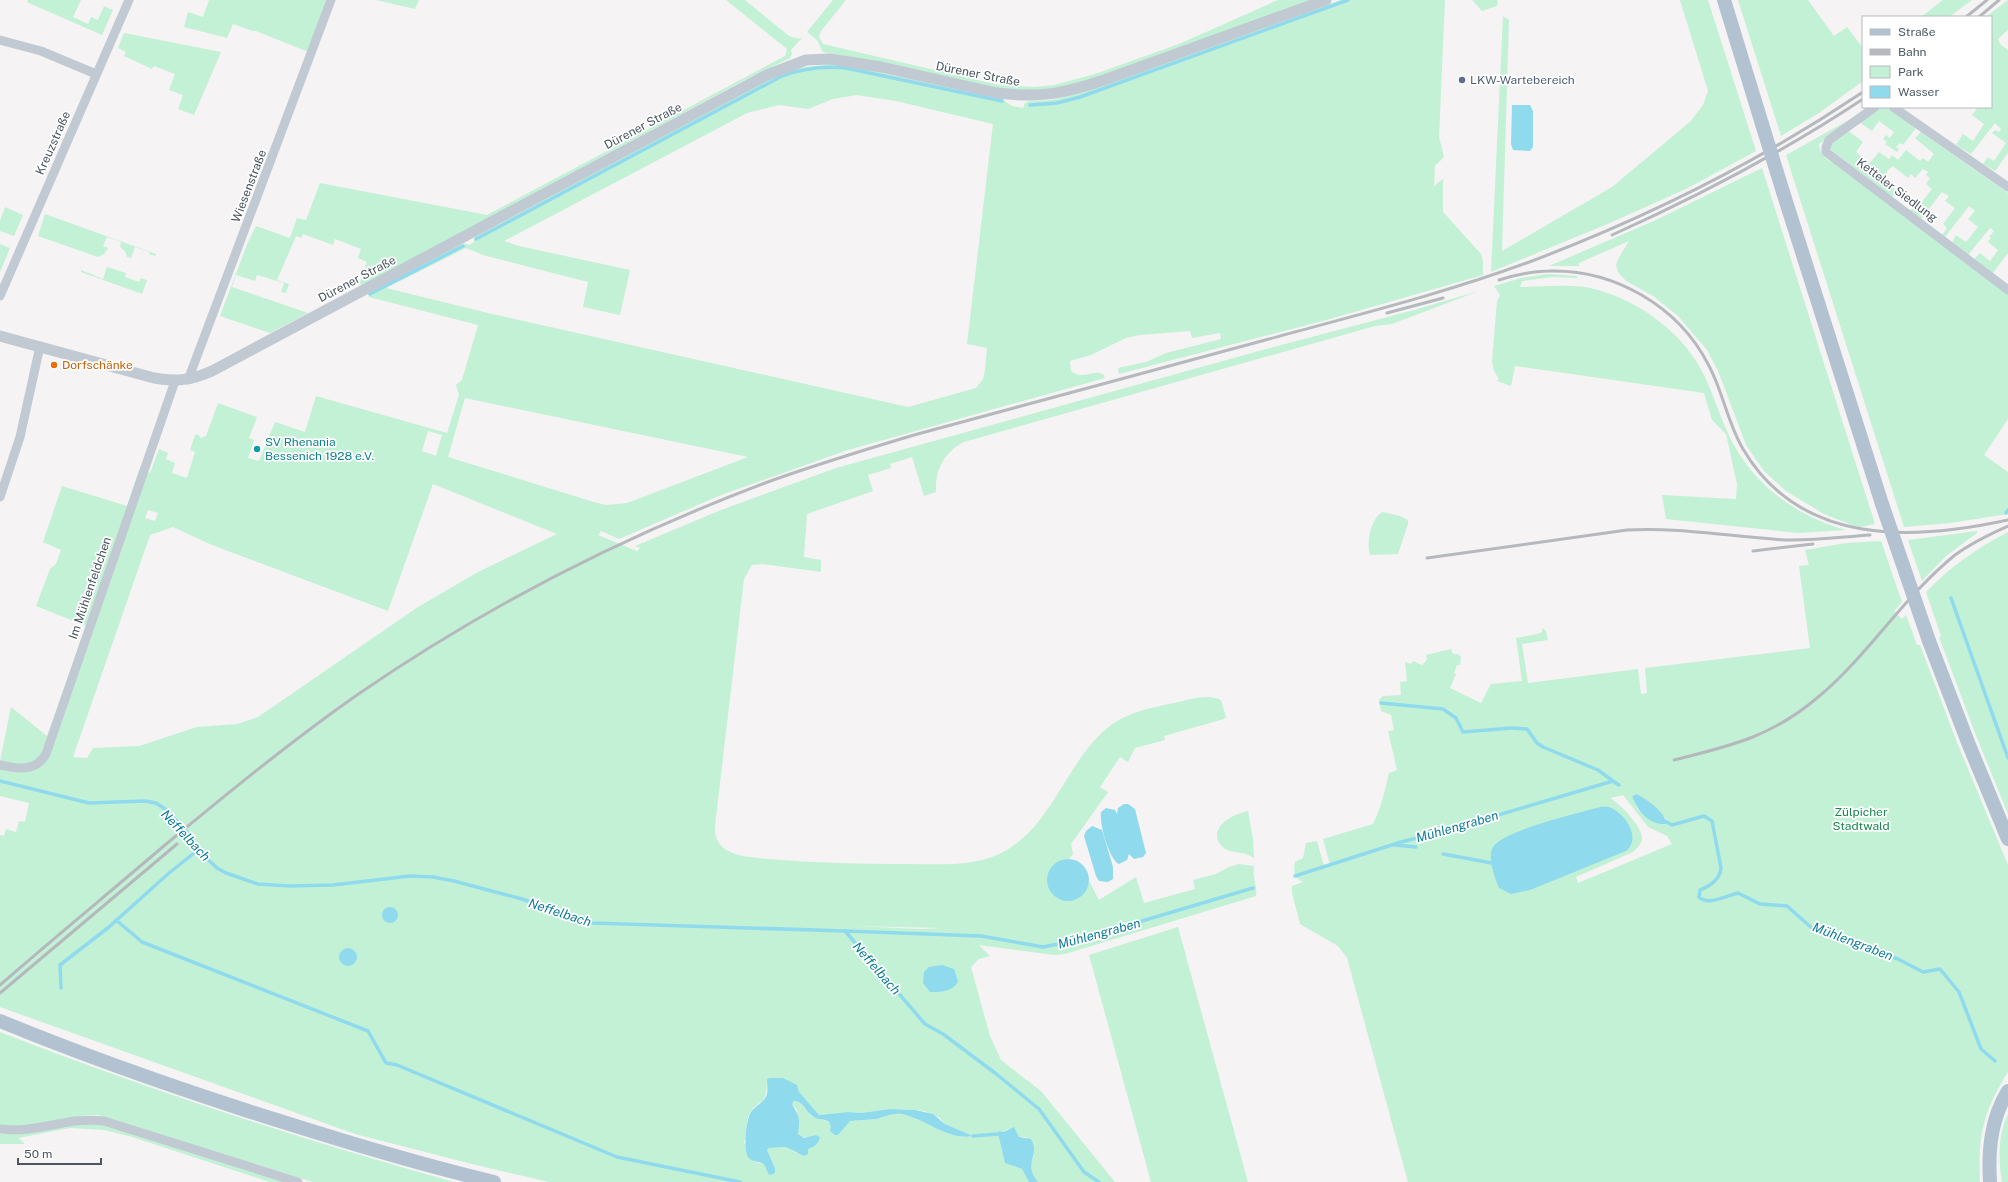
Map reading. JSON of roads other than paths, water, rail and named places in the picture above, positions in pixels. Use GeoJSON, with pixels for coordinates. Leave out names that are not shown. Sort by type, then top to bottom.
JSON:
{"type":"FeatureCollection","features":[{"type":"Feature","properties":{"kind":"main road"},"geometry":{"type":"LineString","coordinates":[[1724,0],[1882,504],[1929,641],[1969,745],[2008,839]]}},
{"type":"Feature","properties":{"kind":"main road"},"geometry":{"type":"LineString","coordinates":[[3,1022],[162,1082],[262,1115],[355,1144],[494,1182]]}},
{"type":"Feature","properties":{"kind":"main road"},"geometry":{"type":"LineString","coordinates":[[1990,1182],[1989,1146],[1993,1126],[1999,1108],[2008,1091]]}},
{"type":"Feature","properties":{"kind":"main road"},"geometry":{"type":"LineString","coordinates":[[1989,1164],[1993,1182]]}},
{"type":"Feature","properties":{"kind":"street","name":"Kreuzstraße"},"geometry":{"type":"LineString","coordinates":[[0,296],[129,0]]}},
{"type":"Feature","properties":{"kind":"street","name":"Wiesenstraße"},"geometry":{"type":"LineString","coordinates":[[188,380],[331,0]]}},
{"type":"Feature","properties":{"kind":"street","name":"Dürener Straße"},"geometry":{"type":"LineString","coordinates":[[0,336],[154,378],[175,381],[188,380],[212,371],[767,75],[796,63],[814,60],[843,60],[997,93],[1021,96],[1053,95],[1104,80],[1326,0]]}},
{"type":"Feature","properties":{"kind":"street"},"geometry":{"type":"LineString","coordinates":[[0,40],[41,51],[96,74]]}},
{"type":"Feature","properties":{"kind":"street","name":"Ketteler Siedlung"},"geometry":{"type":"LineString","coordinates":[[1874,108],[1828,140],[1826,152],[2008,290]]}},
{"type":"Feature","properties":{"kind":"street"},"geometry":{"type":"LineString","coordinates":[[1894,108],[2008,187]]}},
{"type":"Feature","properties":{"kind":"street"},"geometry":{"type":"LineString","coordinates":[[0,497],[20,437],[40,346]]}},
{"type":"Feature","properties":{"kind":"street","name":"Im Mühlenfeldchen"},"geometry":{"type":"LineString","coordinates":[[0,765],[19,769],[32,767],[42,761],[46,754],[175,381]]}},
{"type":"Feature","properties":{"kind":"street"},"geometry":{"type":"LineString","coordinates":[[0,1129],[31,1130],[76,1119],[104,1121],[298,1182]]}},
{"type":"Feature","properties":{"kind":"water"},"geometry":{"type":"Polygon","coordinates":[[[1512,105],[1530,105],[1533,111],[1533,147],[1530,151],[1513,150],[1511,144],[1512,105]]]}},
{"type":"Feature","properties":{"kind":"water"},"geometry":{"type":"Polygon","coordinates":[[[1637,794],[1651,803],[1663,815],[1666,824],[1654,822],[1644,816],[1632,796],[1637,794]]]}},
{"type":"Feature","properties":{"kind":"water"},"geometry":{"type":"Polygon","coordinates":[[[1124,804],[1128,804],[1135,809],[1146,853],[1143,857],[1134,859],[1129,854],[1127,860],[1119,864],[1115,861],[1108,848],[1102,824],[1101,812],[1106,808],[1115,810],[1117,814],[1118,808],[1124,804]]]}},
{"type":"Feature","properties":{"kind":"water"},"geometry":{"type":"Polygon","coordinates":[[[1600,807],[1611,808],[1618,812],[1627,822],[1632,834],[1632,840],[1626,851],[1530,890],[1511,894],[1499,888],[1492,869],[1491,858],[1492,849],[1498,842],[1524,829],[1600,807]]]}},
{"type":"Feature","properties":{"kind":"water"},"geometry":{"type":"Polygon","coordinates":[[[1092,826],[1102,830],[1113,867],[1113,879],[1108,882],[1099,881],[1096,876],[1084,836],[1086,831],[1092,826]]]}},
{"type":"Feature","properties":{"kind":"water"},"geometry":{"type":"Polygon","coordinates":[[[1068,859],[1083,865],[1089,880],[1083,895],[1068,901],[1053,895],[1047,880],[1053,865],[1068,859]]]}},
{"type":"Feature","properties":{"kind":"water"},"geometry":{"type":"Polygon","coordinates":[[[387,907],[393,907],[398,912],[396,921],[393,923],[387,923],[382,918],[382,912],[387,907]]]}},
{"type":"Feature","properties":{"kind":"water"},"geometry":{"type":"Polygon","coordinates":[[[348,948],[354,951],[357,957],[354,963],[348,966],[342,963],[339,957],[342,951],[348,948]]]}},
{"type":"Feature","properties":{"kind":"water"},"geometry":{"type":"Polygon","coordinates":[[[942,965],[954,969],[958,981],[956,985],[950,989],[930,992],[923,983],[924,972],[929,967],[942,965]]]}},
{"type":"Feature","properties":{"kind":"water"},"geometry":{"type":"Polygon","coordinates":[[[783,1078],[797,1085],[799,1092],[819,1115],[848,1112],[861,1113],[890,1109],[915,1110],[933,1114],[945,1124],[973,1136],[964,1137],[955,1135],[910,1116],[901,1114],[877,1119],[850,1121],[838,1135],[835,1135],[830,1131],[831,1127],[829,1122],[813,1117],[800,1102],[794,1101],[792,1104],[799,1118],[798,1134],[804,1138],[816,1135],[820,1137],[816,1145],[808,1149],[808,1154],[804,1156],[786,1147],[769,1148],[767,1150],[775,1168],[775,1173],[770,1175],[764,1164],[753,1161],[748,1157],[746,1153],[745,1141],[749,1116],[766,1097],[767,1079],[783,1078]]]}},
{"type":"Feature","properties":{"kind":"water"},"geometry":{"type":"Polygon","coordinates":[[[1014,1127],[1019,1137],[1031,1139],[1034,1145],[1031,1164],[1038,1182],[1029,1182],[1022,1169],[1005,1163],[998,1134],[999,1131],[1004,1132],[1014,1127]]]}},
{"type":"Feature","properties":{"kind":"waterway"},"geometry":{"type":"LineString","coordinates":[[1030,105],[1057,103],[1080,97],[1348,0]]}},
{"type":"Feature","properties":{"kind":"waterway"},"geometry":{"type":"LineString","coordinates":[[476,239],[782,76],[798,71],[829,67],[846,68],[1002,101]]}},
{"type":"Feature","properties":{"kind":"waterway"},"geometry":{"type":"LineString","coordinates":[[370,294],[463,246]]}},
{"type":"Feature","properties":{"kind":"waterway"},"geometry":{"type":"LineString","coordinates":[[1951,598],[2008,758]]}},
{"type":"Feature","properties":{"kind":"waterway"},"geometry":{"type":"LineString","coordinates":[[1381,703],[1443,709],[1456,718],[1463,732],[1512,728],[1527,729],[1537,743],[1543,747],[1598,770],[1613,781]]}},
{"type":"Feature","properties":{"kind":"waterway","name":"Neffelbach"},"geometry":{"type":"LineString","coordinates":[[0,781],[89,803],[145,801],[156,803],[165,809],[192,837],[194,844],[200,852],[217,868],[226,873],[258,884],[290,886],[333,885],[410,876],[433,877],[522,899],[592,923],[845,931],[925,1024],[943,1034],[995,1073],[1039,1109],[1084,1172],[1099,1182]]}},
{"type":"Feature","properties":{"kind":"waterway","name":"Mühlengraben"},"geometry":{"type":"LineString","coordinates":[[1295,876],[1401,842],[1441,832],[1613,781],[1619,785]]}},
{"type":"Feature","properties":{"kind":"waterway","name":"Mühlengraben"},"geometry":{"type":"LineString","coordinates":[[1663,820],[1672,825],[1704,816],[1712,821],[1721,868],[1717,879],[1700,890],[1699,897],[1703,900],[1707,901],[1723,898],[1738,893],[1760,904],[1787,906],[1813,929],[1898,959],[1923,972],[1940,969],[1959,992],[1981,1049],[1995,1061]]}},
{"type":"Feature","properties":{"kind":"waterway"},"geometry":{"type":"LineString","coordinates":[[1395,845],[1416,847]]}},
{"type":"Feature","properties":{"kind":"waterway"},"geometry":{"type":"LineString","coordinates":[[61,988],[60,965],[109,927],[169,873],[198,850]]}},
{"type":"Feature","properties":{"kind":"waterway"},"geometry":{"type":"LineString","coordinates":[[1443,854],[1492,863]]}},
{"type":"Feature","properties":{"kind":"waterway","name":"Mühlengraben"},"geometry":{"type":"LineString","coordinates":[[845,931],[981,936],[1043,947],[1078,940],[1253,888]]}},
{"type":"Feature","properties":{"kind":"waterway"},"geometry":{"type":"LineString","coordinates":[[116,920],[142,942],[368,1031],[386,1063],[397,1065],[617,1157],[740,1182]]}},
{"type":"Feature","properties":{"kind":"waterway"},"geometry":{"type":"LineString","coordinates":[[973,1136],[998,1134]]}},
{"type":"Feature","properties":{"kind":"railway"},"geometry":{"type":"LineString","coordinates":[[1967,16],[1987,0]]}},
{"type":"Feature","properties":{"kind":"railway"},"geometry":{"type":"LineString","coordinates":[[1980,16],[1999,0]]}},
{"type":"Feature","properties":{"kind":"railway"},"geometry":{"type":"LineString","coordinates":[[0,985],[212,806],[283,749],[357,695],[405,663],[504,604],[606,551],[712,504],[765,483],[839,458],[914,435],[1401,303],[1500,273],[1618,226],[1702,186],[1784,141],[1862,93]]}},
{"type":"Feature","properties":{"kind":"railway"},"geometry":{"type":"LineString","coordinates":[[1612,235],[1709,189],[1802,137],[1862,100]]}},
{"type":"Feature","properties":{"kind":"railway"},"geometry":{"type":"LineString","coordinates":[[1499,280],[1536,272],[1573,272],[1620,284],[1642,295],[1662,309],[1680,325],[1695,343],[1708,364],[1718,385],[1733,428],[1743,449],[1767,481],[1795,504],[1827,520],[1861,529],[1897,532],[1934,531],[1971,527],[2008,520]]}},
{"type":"Feature","properties":{"kind":"railway"},"geometry":{"type":"LineString","coordinates":[[1387,313],[1443,298]]}},
{"type":"Feature","properties":{"kind":"railway"},"geometry":{"type":"LineString","coordinates":[[1674,760],[1732,745],[1766,731],[1800,711],[1817,698],[1853,664],[1936,571],[1955,555],[2008,526]]}},
{"type":"Feature","properties":{"kind":"railway"},"geometry":{"type":"LineString","coordinates":[[1427,558],[1627,530],[1647,529],[1686,531],[1785,540],[1870,535]]}},
{"type":"Feature","properties":{"kind":"railway"},"geometry":{"type":"LineString","coordinates":[[1753,551],[1813,544]]}},
{"type":"Feature","properties":{"kind":"railway"},"geometry":{"type":"LineString","coordinates":[[0,993],[177,844]]}},
{"type":"Feature","properties":{"kind":"place","name":"LKW-Wartebereich"},"geometry":{"type":"Point","coordinates":[1462,80]}},
{"type":"Feature","properties":{"kind":"place","name":"Dorfschänke"},"geometry":{"type":"Point","coordinates":[54,365]}},
{"type":"Feature","properties":{"kind":"place","name":"SV Rhenania Bessenich 1928 e.V."},"geometry":{"type":"Point","coordinates":[257,449]}},
{"type":"Feature","properties":{"kind":"park label","name":"Zülpicher Stadtwald"},"geometry":{"type":"Point","coordinates":[1861,819]}}]}
